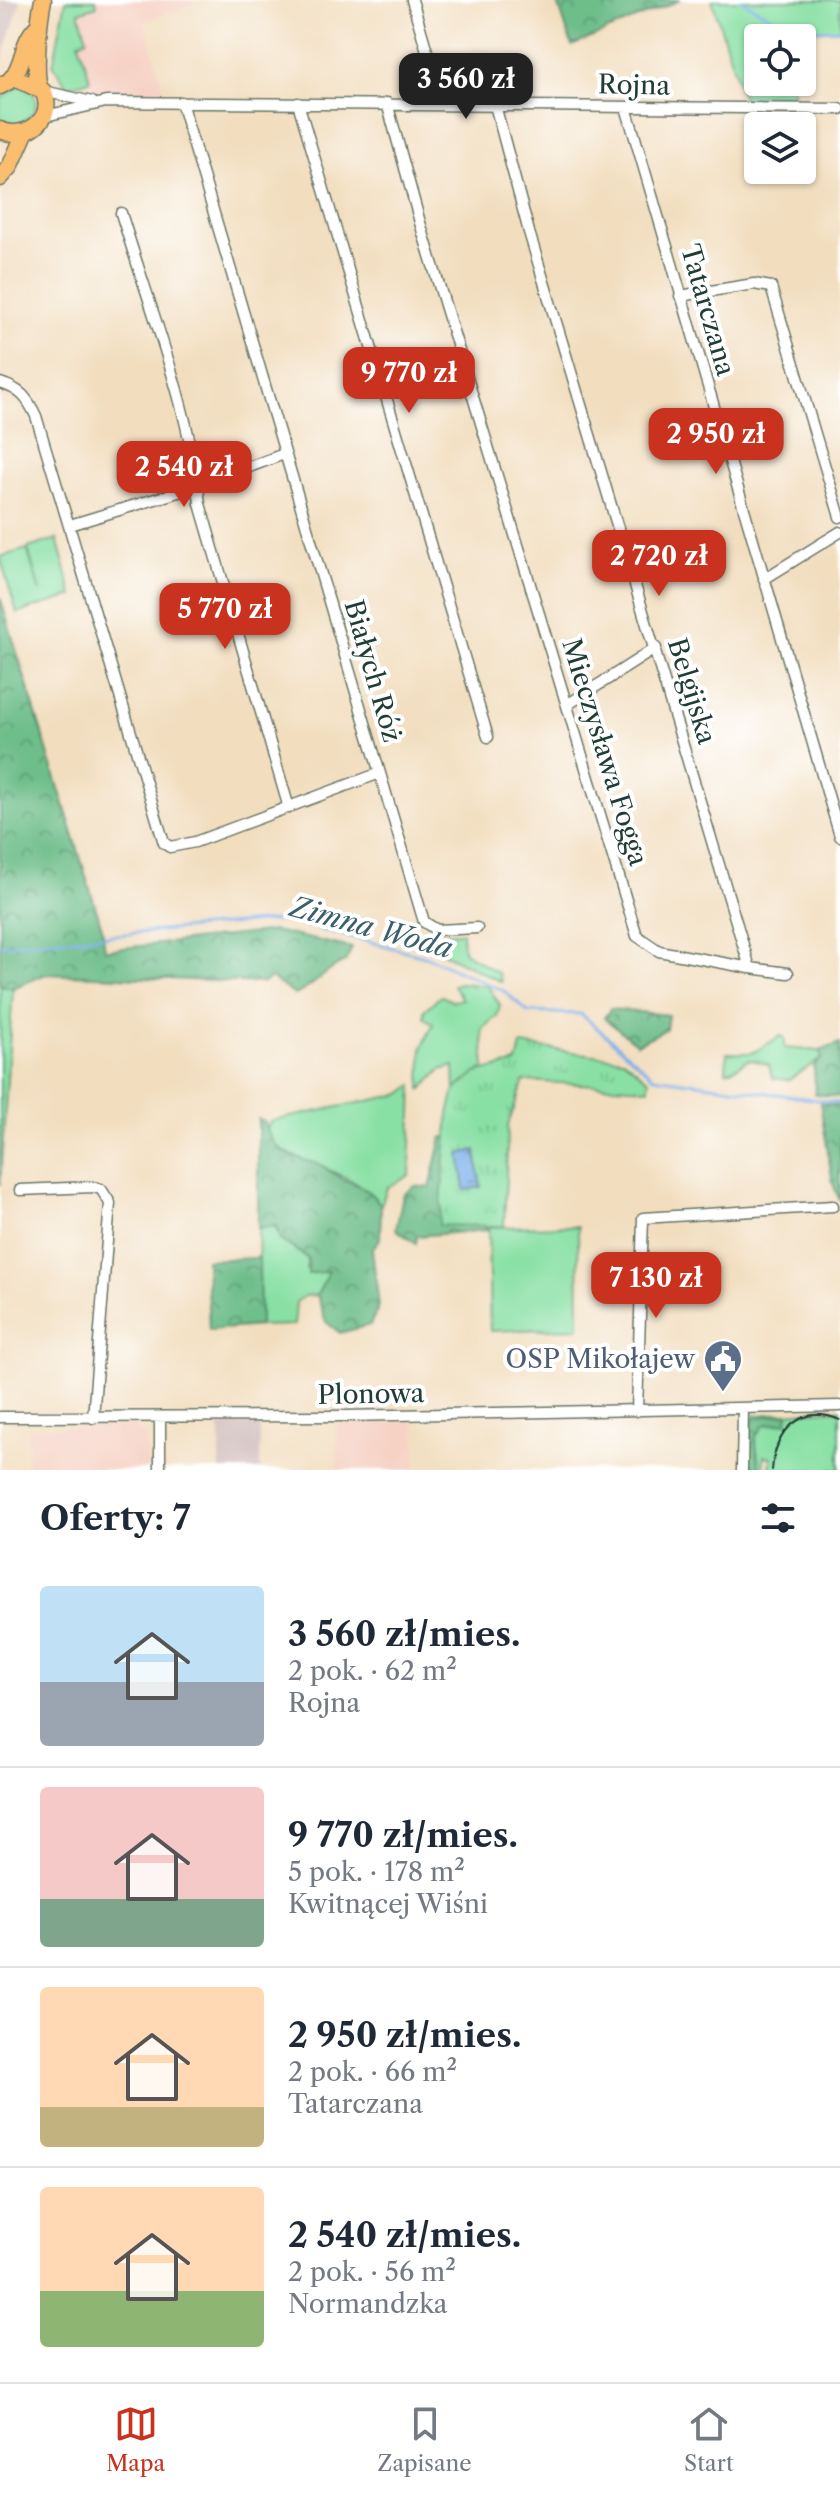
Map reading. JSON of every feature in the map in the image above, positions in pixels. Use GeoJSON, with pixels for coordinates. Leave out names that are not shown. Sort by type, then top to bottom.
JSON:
{"type":"FeatureCollection","features":[{"type":"Feature","properties":{"kind":"main road"},"geometry":{"type":"LineString","coordinates":[[0,178],[10,167],[25,133],[45,116],[47,103],[36,69],[41,42],[37,27],[43,0]]}},
{"type":"Feature","properties":{"kind":"main road"},"geometry":{"type":"LineString","coordinates":[[5,83],[19,68],[26,40],[37,27]]}},
{"type":"Feature","properties":{"kind":"main road"},"geometry":{"type":"LineString","coordinates":[[5,83],[21,79],[41,88]]}},
{"type":"Feature","properties":{"kind":"main road"},"geometry":{"type":"LineString","coordinates":[[0,130],[12,135],[25,133]]}},
{"type":"Feature","properties":{"kind":"street"},"geometry":{"type":"LineString","coordinates":[[412,0],[434,75],[437,104]]}},
{"type":"Feature","properties":{"kind":"street","name":"Rojna"},"geometry":{"type":"LineString","coordinates":[[41,88],[92,102],[840,109]]}},
{"type":"Feature","properties":{"kind":"street","name":"Rojna"},"geometry":{"type":"LineString","coordinates":[[45,116],[92,102]]}},
{"type":"Feature","properties":{"kind":"street","name":"Białych Róż"},"geometry":{"type":"LineString","coordinates":[[181,102],[424,922],[437,930],[477,928]]}},
{"type":"Feature","properties":{"kind":"street"},"geometry":{"type":"LineString","coordinates":[[298,103],[488,737]]}},
{"type":"Feature","properties":{"kind":"street","name":"Mieczysława Fogga"},"geometry":{"type":"LineString","coordinates":[[387,103],[637,936],[651,948],[750,968]]}},
{"type":"Feature","properties":{"kind":"street","name":"Belgijska"},"geometry":{"type":"LineString","coordinates":[[495,105],[529,232],[750,968]]}},
{"type":"Feature","properties":{"kind":"street","name":"Tatarczana"},"geometry":{"type":"LineString","coordinates":[[626,107],[764,579],[835,800],[840,836]]}},
{"type":"Feature","properties":{"kind":"street"},"geometry":{"type":"LineString","coordinates":[[121,213],[169,367],[200,504],[289,808]]}},
{"type":"Feature","properties":{"kind":"street"},"geometry":{"type":"LineString","coordinates":[[680,296],[754,284],[771,287],[840,517]]}},
{"type":"Feature","properties":{"kind":"street"},"geometry":{"type":"LineString","coordinates":[[0,383],[17,388],[28,398],[70,525],[164,843],[170,847],[180,847],[380,773]]}},
{"type":"Feature","properties":{"kind":"street"},"geometry":{"type":"LineString","coordinates":[[70,525],[198,486],[284,454]]}},
{"type":"Feature","properties":{"kind":"street"},"geometry":{"type":"LineString","coordinates":[[764,579],[840,532]]}},
{"type":"Feature","properties":{"kind":"street"},"geometry":{"type":"LineString","coordinates":[[567,705],[656,648]]}},
{"type":"Feature","properties":{"kind":"street"},"geometry":{"type":"LineString","coordinates":[[750,968],[788,973]]}},
{"type":"Feature","properties":{"kind":"street"},"geometry":{"type":"LineString","coordinates":[[20,1190],[93,1187],[101,1189],[110,1203],[93,1418]]}},
{"type":"Feature","properties":{"kind":"street"},"geometry":{"type":"LineString","coordinates":[[637,1411],[641,1222],[647,1216],[833,1206]]}},
{"type":"Feature","properties":{"kind":"street","name":"Plonowa"},"geometry":{"type":"LineString","coordinates":[[0,1417],[160,1418],[840,1406]]}},
{"type":"Feature","properties":{"kind":"street"},"geometry":{"type":"LineString","coordinates":[[742,1470],[743,1408]]}},
{"type":"Feature","properties":{"kind":"street"},"geometry":{"type":"LineString","coordinates":[[160,1418],[160,1470]]}},
{"type":"Feature","properties":{"kind":"shaded area"},"geometry":{"type":"Polygon","coordinates":[[[0,0],[21,0],[0,68],[0,0]]]}},
{"type":"Feature","properties":{"kind":"shaded area"},"geometry":{"type":"Polygon","coordinates":[[[96,0],[195,0],[189,6],[145,21],[165,94],[94,92],[78,42],[87,39],[79,11],[97,6],[96,0]]]}},
{"type":"Feature","properties":{"kind":"shaded area"},"geometry":{"type":"Polygon","coordinates":[[[415,1422],[417,1470],[337,1470],[337,1424],[415,1422]]]}},
{"type":"Feature","properties":{"kind":"shaded area"},"geometry":{"type":"Polygon","coordinates":[[[260,1424],[260,1470],[220,1470],[220,1426],[260,1424]]]}},
{"type":"Feature","properties":{"kind":"shaded area"},"geometry":{"type":"Polygon","coordinates":[[[134,1425],[146,1438],[147,1470],[26,1470],[29,1428],[134,1425]]]}},
{"type":"Feature","properties":{"kind":"green space"},"geometry":{"type":"Polygon","coordinates":[[[66,0],[96,0],[97,6],[79,12],[87,39],[79,42],[90,80],[68,86],[53,65],[66,0]]]}},
{"type":"Feature","properties":{"kind":"green space"},"geometry":{"type":"Polygon","coordinates":[[[557,0],[680,0],[572,46],[557,0]]]}},
{"type":"Feature","properties":{"kind":"green space"},"geometry":{"type":"Polygon","coordinates":[[[712,0],[840,0],[840,30],[816,30],[816,24],[778,24],[772,21],[773,24],[744,24],[744,96],[794,96],[795,100],[744,102],[712,0]]]}},
{"type":"Feature","properties":{"kind":"green space"},"geometry":{"type":"Polygon","coordinates":[[[19,85],[34,94],[36,106],[32,114],[15,128],[0,119],[0,100],[19,85]]]}},
{"type":"Feature","properties":{"kind":"green space"},"geometry":{"type":"Polygon","coordinates":[[[57,539],[73,596],[17,613],[0,557],[27,549],[40,592],[28,548],[57,539]]]}},
{"type":"Feature","properties":{"kind":"green space"},"geometry":{"type":"Polygon","coordinates":[[[0,597],[102,928],[105,950],[274,931],[352,948],[345,962],[295,995],[271,978],[263,983],[46,974],[13,988],[0,985],[0,597]]]}},
{"type":"Feature","properties":{"kind":"green space"},"geometry":{"type":"Polygon","coordinates":[[[445,932],[462,932],[463,951],[499,974],[501,982],[433,948],[427,938],[445,932]]]}},
{"type":"Feature","properties":{"kind":"green space"},"geometry":{"type":"Polygon","coordinates":[[[0,985],[13,988],[0,1185],[0,985]]]}},
{"type":"Feature","properties":{"kind":"green space"},"geometry":{"type":"Polygon","coordinates":[[[453,985],[488,986],[500,1005],[497,1016],[482,1029],[485,1067],[455,1090],[454,1066],[441,1070],[421,1090],[422,1048],[433,1024],[424,1017],[424,1010],[441,996],[454,1001],[462,999],[453,985]]]}},
{"type":"Feature","properties":{"kind":"green space"},"geometry":{"type":"Polygon","coordinates":[[[610,1009],[668,1015],[666,1029],[637,1044],[604,1018],[610,1009]]]}},
{"type":"Feature","properties":{"kind":"green space"},"geometry":{"type":"Polygon","coordinates":[[[781,1036],[785,1038],[785,1048],[820,1051],[822,1058],[789,1080],[772,1078],[769,1065],[752,1060],[726,1071],[727,1053],[752,1053],[781,1036]]]}},
{"type":"Feature","properties":{"kind":"green space"},"geometry":{"type":"Polygon","coordinates":[[[840,1043],[840,1097],[815,1094],[814,1066],[822,1058],[820,1051],[840,1043]]]}},
{"type":"Feature","properties":{"kind":"green space"},"geometry":{"type":"Polygon","coordinates":[[[521,1045],[623,1059],[649,1080],[649,1088],[524,1081],[508,1125],[504,1226],[439,1225],[449,1114],[455,1090],[476,1073],[517,1063],[521,1045]]]}},
{"type":"Feature","properties":{"kind":"green space"},"geometry":{"type":"Polygon","coordinates":[[[413,1085],[410,1175],[387,1188],[381,1205],[356,1183],[269,1142],[266,1132],[270,1121],[401,1094],[413,1085]]]}},
{"type":"Feature","properties":{"kind":"green space"},"geometry":{"type":"Polygon","coordinates":[[[820,1103],[840,1106],[840,1201],[833,1184],[820,1103]]]}},
{"type":"Feature","properties":{"kind":"green space"},"geometry":{"type":"Polygon","coordinates":[[[258,1119],[264,1121],[272,1141],[284,1152],[323,1166],[364,1189],[381,1205],[380,1239],[372,1249],[379,1306],[370,1325],[340,1333],[326,1322],[317,1295],[329,1271],[308,1274],[308,1258],[280,1240],[276,1226],[258,1228],[258,1119]]]}},
{"type":"Feature","properties":{"kind":"green space"},"geometry":{"type":"Polygon","coordinates":[[[456,1133],[476,1216],[488,1230],[417,1236],[416,1244],[396,1229],[403,1195],[415,1186],[430,1188],[442,1138],[456,1133]]]}},
{"type":"Feature","properties":{"kind":"green space"},"geometry":{"type":"Polygon","coordinates":[[[276,1226],[280,1239],[308,1259],[306,1269],[330,1271],[317,1295],[305,1296],[296,1302],[294,1325],[260,1326],[258,1228],[276,1226]]]}},
{"type":"Feature","properties":{"kind":"green space"},"geometry":{"type":"Polygon","coordinates":[[[578,1226],[579,1328],[490,1331],[488,1227],[578,1226]]]}},
{"type":"Feature","properties":{"kind":"green space"},"geometry":{"type":"Polygon","coordinates":[[[259,1258],[260,1326],[209,1330],[206,1260],[259,1258]]]}},
{"type":"Feature","properties":{"kind":"green space"},"geometry":{"type":"Polygon","coordinates":[[[840,1409],[840,1470],[770,1470],[771,1457],[764,1456],[763,1470],[746,1470],[747,1426],[755,1415],[840,1409]]]}},
{"type":"Feature","properties":{"kind":"green space"},"geometry":{"type":"Polygon","coordinates":[[[788,1413],[787,1422],[764,1425],[755,1438],[760,1470],[749,1470],[751,1426],[755,1418],[788,1413]]]}},
{"type":"Feature","properties":{"kind":"water"},"geometry":{"type":"Polygon","coordinates":[[[476,1150],[481,1187],[465,1190],[460,1154],[476,1150]]]}},
{"type":"Feature","properties":{"kind":"waterway"},"geometry":{"type":"LineString","coordinates":[[741,0],[796,31],[840,29]]}},
{"type":"Feature","properties":{"kind":"waterway","name":"Zimna Woda"},"geometry":{"type":"LineString","coordinates":[[0,945],[284,920],[425,956],[504,991],[528,1012],[581,1014],[654,1077],[840,1103]]}},
{"type":"Feature","properties":{"kind":"tram line"},"geometry":{"type":"LineString","coordinates":[[772,1470],[778,1444],[792,1424],[813,1415],[840,1420]]}},
{"type":"Feature","properties":{"kind":"place","name":"OSP Mikołajew"},"geometry":{"type":"Point","coordinates":[723,1393]}}]}
